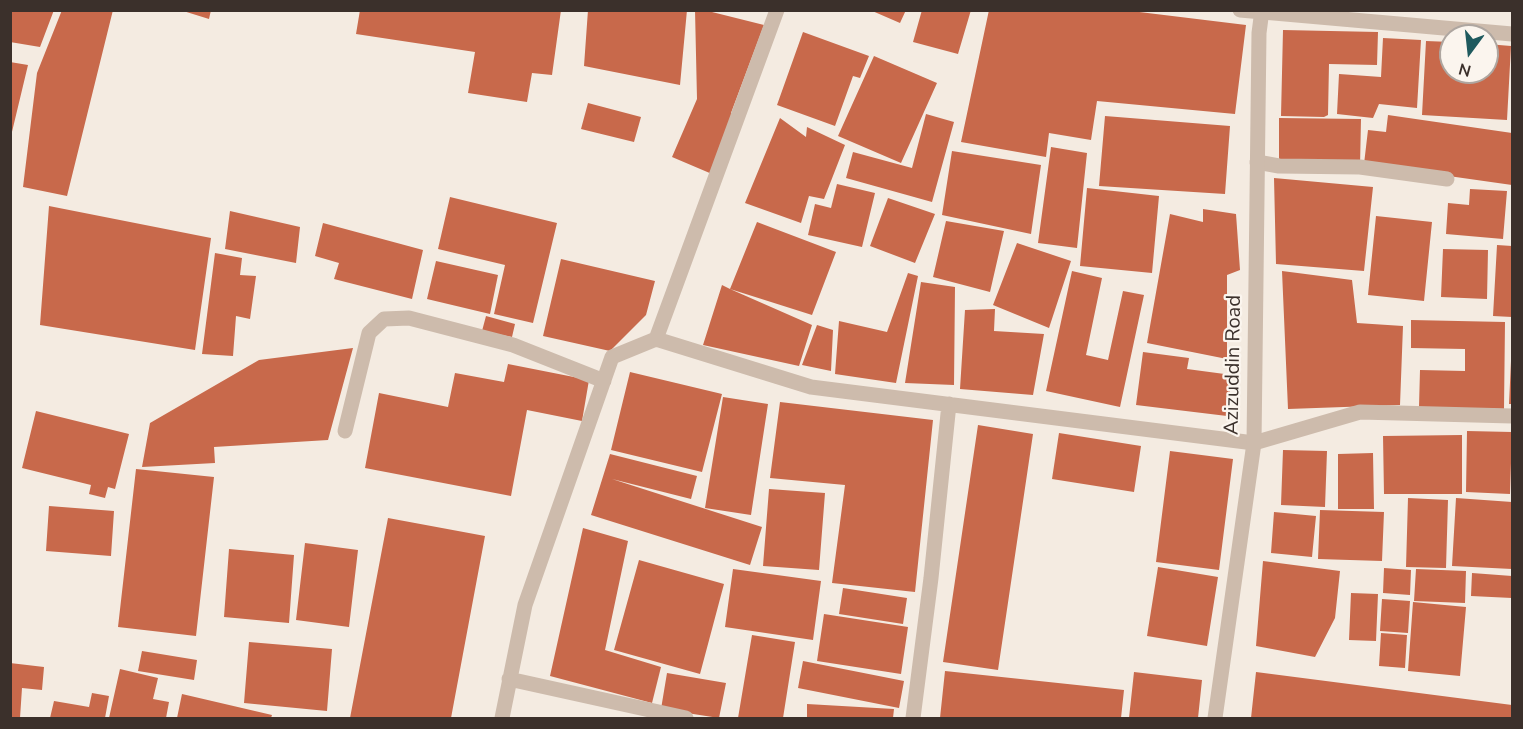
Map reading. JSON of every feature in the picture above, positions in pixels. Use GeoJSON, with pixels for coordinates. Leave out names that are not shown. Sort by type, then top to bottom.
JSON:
{"type":"FeatureCollection","features":[{"type":"Feature","properties":{"kind":"street"},"geometry":{"type":"LineString","coordinates":[[656,339],[777,10]]}},
{"type":"Feature","properties":{"kind":"street"},"geometry":{"type":"LineString","coordinates":[[1240,10],[1512,34]]}},
{"type":"Feature","properties":{"kind":"street","name":"Azizuddin Road"},"geometry":{"type":"LineString","coordinates":[[1215,718],[1254,443],[1259,33],[1262,12]]}},
{"type":"Feature","properties":{"kind":"street"},"geometry":{"type":"LineString","coordinates":[[1257,162],[1279,166],[1360,167],[1447,179]]}},
{"type":"Feature","properties":{"kind":"street"},"geometry":{"type":"LineString","coordinates":[[345,431],[369,333],[384,319],[409,318],[513,345],[604,381]]}},
{"type":"Feature","properties":{"kind":"street"},"geometry":{"type":"LineString","coordinates":[[502,718],[525,605],[612,357],[656,339],[811,387],[1254,443],[1360,412],[1512,416]]}},
{"type":"Feature","properties":{"kind":"street"},"geometry":{"type":"LineString","coordinates":[[913,718],[931,578],[949,404]]}},
{"type":"Feature","properties":{"kind":"street"},"geometry":{"type":"LineString","coordinates":[[509,679],[686,718]]}},
{"type":"Feature","properties":{"kind":"building"},"geometry":{"type":"Polygon","coordinates":[[[10,10],[54,10],[40,47],[10,42],[10,10]]]}},
{"type":"Feature","properties":{"kind":"building"},"geometry":{"type":"Polygon","coordinates":[[[62,10],[113,10],[67,196],[23,187],[37,73],[62,10]]]}},
{"type":"Feature","properties":{"kind":"building"},"geometry":{"type":"Polygon","coordinates":[[[180,10],[211,10],[209,19],[180,10]]]}},
{"type":"Feature","properties":{"kind":"building"},"geometry":{"type":"Polygon","coordinates":[[[360,10],[561,10],[552,75],[532,73],[527,102],[468,93],[475,52],[356,34],[360,10]]]}},
{"type":"Feature","properties":{"kind":"building"},"geometry":{"type":"Polygon","coordinates":[[[588,10],[687,10],[680,85],[584,66],[588,10]]]}},
{"type":"Feature","properties":{"kind":"building"},"geometry":{"type":"Polygon","coordinates":[[[695,10],[704,10],[764,25],[731,113],[737,115],[712,174],[672,157],[697,99],[695,10]]]}},
{"type":"Feature","properties":{"kind":"building"},"geometry":{"type":"Polygon","coordinates":[[[870,10],[906,10],[900,23],[870,10]]]}},
{"type":"Feature","properties":{"kind":"building"},"geometry":{"type":"Polygon","coordinates":[[[922,10],[971,10],[958,54],[913,42],[922,10]]]}},
{"type":"Feature","properties":{"kind":"building"},"geometry":{"type":"Polygon","coordinates":[[[989,10],[1123,10],[1246,25],[1235,114],[1097,101],[1091,140],[1049,133],[1046,157],[961,142],[989,10]]]}},
{"type":"Feature","properties":{"kind":"building"},"geometry":{"type":"Polygon","coordinates":[[[1283,30],[1378,32],[1377,65],[1329,64],[1328,115],[1324,117],[1281,116],[1283,30]]]}},
{"type":"Feature","properties":{"kind":"building"},"geometry":{"type":"Polygon","coordinates":[[[803,32],[869,56],[860,78],[853,76],[835,126],[777,105],[803,32]]]}},
{"type":"Feature","properties":{"kind":"building"},"geometry":{"type":"Polygon","coordinates":[[[1383,38],[1421,40],[1417,108],[1379,104],[1373,118],[1337,114],[1339,74],[1381,77],[1383,38]]]}},
{"type":"Feature","properties":{"kind":"building"},"geometry":{"type":"Polygon","coordinates":[[[1426,41],[1439,42],[1439,84],[1499,84],[1499,45],[1511,46],[1507,120],[1422,115],[1426,41]]]}},
{"type":"Feature","properties":{"kind":"building"},"geometry":{"type":"Polygon","coordinates":[[[874,56],[937,83],[901,163],[838,136],[874,56]]]}},
{"type":"Feature","properties":{"kind":"building"},"geometry":{"type":"Polygon","coordinates":[[[10,62],[28,65],[11,136],[10,136],[10,62]]]}},
{"type":"Feature","properties":{"kind":"building"},"geometry":{"type":"Polygon","coordinates":[[[588,103],[641,117],[634,142],[581,129],[588,103]]]}},
{"type":"Feature","properties":{"kind":"building"},"geometry":{"type":"Polygon","coordinates":[[[926,114],[954,122],[932,202],[846,178],[853,152],[912,168],[926,114]]]}},
{"type":"Feature","properties":{"kind":"building"},"geometry":{"type":"Polygon","coordinates":[[[1388,115],[1512,133],[1512,185],[1364,164],[1368,130],[1386,132],[1388,115]]]}},
{"type":"Feature","properties":{"kind":"building"},"geometry":{"type":"Polygon","coordinates":[[[1105,116],[1230,126],[1225,194],[1099,186],[1105,116]]]}},
{"type":"Feature","properties":{"kind":"building"},"geometry":{"type":"Polygon","coordinates":[[[780,118],[806,137],[807,127],[845,145],[824,199],[809,196],[801,223],[745,203],[780,118]]]}},
{"type":"Feature","properties":{"kind":"building"},"geometry":{"type":"Polygon","coordinates":[[[1279,118],[1361,119],[1360,167],[1279,166],[1279,118]]]}},
{"type":"Feature","properties":{"kind":"building"},"geometry":{"type":"Polygon","coordinates":[[[1051,147],[1087,153],[1077,248],[1038,243],[1051,147]]]}},
{"type":"Feature","properties":{"kind":"building"},"geometry":{"type":"Polygon","coordinates":[[[952,151],[1041,165],[1031,234],[942,215],[952,151]]]}},
{"type":"Feature","properties":{"kind":"building"},"geometry":{"type":"Polygon","coordinates":[[[1274,178],[1373,187],[1364,271],[1276,264],[1274,178]]]}},
{"type":"Feature","properties":{"kind":"building"},"geometry":{"type":"Polygon","coordinates":[[[837,184],[875,193],[862,247],[808,235],[815,204],[831,208],[837,184]]]}},
{"type":"Feature","properties":{"kind":"building"},"geometry":{"type":"Polygon","coordinates":[[[1087,188],[1159,196],[1152,273],[1080,266],[1087,188]]]}},
{"type":"Feature","properties":{"kind":"building"},"geometry":{"type":"Polygon","coordinates":[[[1470,189],[1507,191],[1503,239],[1446,234],[1448,203],[1469,205],[1470,189]]]}},
{"type":"Feature","properties":{"kind":"building"},"geometry":{"type":"Polygon","coordinates":[[[450,197],[557,223],[533,323],[494,314],[505,265],[438,249],[450,197]]]}},
{"type":"Feature","properties":{"kind":"building"},"geometry":{"type":"Polygon","coordinates":[[[888,198],[935,214],[915,263],[870,246],[888,198]]]}},
{"type":"Feature","properties":{"kind":"building"},"geometry":{"type":"Polygon","coordinates":[[[49,206],[211,238],[195,350],[40,325],[49,206]]]}},
{"type":"Feature","properties":{"kind":"building"},"geometry":{"type":"Polygon","coordinates":[[[1203,209],[1236,214],[1240,270],[1227,275],[1227,359],[1147,343],[1170,214],[1203,222],[1203,209]]]}},
{"type":"Feature","properties":{"kind":"building"},"geometry":{"type":"Polygon","coordinates":[[[230,211],[300,227],[296,263],[225,249],[230,211]]]}},
{"type":"Feature","properties":{"kind":"building"},"geometry":{"type":"Polygon","coordinates":[[[1376,216],[1432,222],[1424,301],[1368,295],[1376,216]]]}},
{"type":"Feature","properties":{"kind":"building"},"geometry":{"type":"Polygon","coordinates":[[[946,221],[1004,231],[990,292],[933,277],[946,221]]]}},
{"type":"Feature","properties":{"kind":"building"},"geometry":{"type":"Polygon","coordinates":[[[757,222],[836,252],[812,315],[730,289],[757,222]]]}},
{"type":"Feature","properties":{"kind":"building"},"geometry":{"type":"Polygon","coordinates":[[[323,223],[423,250],[412,299],[334,279],[339,263],[315,256],[323,223]]]}},
{"type":"Feature","properties":{"kind":"building"},"geometry":{"type":"Polygon","coordinates":[[[1017,243],[1071,261],[1049,328],[993,305],[1017,243]]]}},
{"type":"Feature","properties":{"kind":"building"},"geometry":{"type":"Polygon","coordinates":[[[1497,245],[1512,246],[1512,317],[1493,316],[1497,245]]]}},
{"type":"Feature","properties":{"kind":"building"},"geometry":{"type":"Polygon","coordinates":[[[1443,249],[1488,250],[1487,299],[1441,297],[1443,249]]]}},
{"type":"Feature","properties":{"kind":"building"},"geometry":{"type":"Polygon","coordinates":[[[215,253],[242,258],[240,275],[256,276],[250,319],[236,316],[233,356],[202,354],[215,253]]]}},
{"type":"Feature","properties":{"kind":"building"},"geometry":{"type":"Polygon","coordinates":[[[561,259],[655,281],[646,315],[610,351],[543,336],[561,259]]]}},
{"type":"Feature","properties":{"kind":"building"},"geometry":{"type":"Polygon","coordinates":[[[436,261],[498,275],[490,314],[427,299],[436,261]]]}},
{"type":"Feature","properties":{"kind":"building"},"geometry":{"type":"Polygon","coordinates":[[[1072,271],[1102,278],[1086,355],[1108,360],[1123,291],[1144,295],[1120,407],[1046,391],[1072,271]]]}},
{"type":"Feature","properties":{"kind":"building"},"geometry":{"type":"Polygon","coordinates":[[[1282,271],[1352,280],[1357,323],[1403,326],[1400,405],[1288,409],[1282,271]]]}},
{"type":"Feature","properties":{"kind":"building"},"geometry":{"type":"Polygon","coordinates":[[[908,273],[918,276],[896,383],[835,374],[839,321],[887,332],[908,273]]]}},
{"type":"Feature","properties":{"kind":"building"},"geometry":{"type":"Polygon","coordinates":[[[921,282],[955,287],[954,385],[905,383],[921,282]]]}},
{"type":"Feature","properties":{"kind":"building"},"geometry":{"type":"Polygon","coordinates":[[[722,285],[812,325],[799,366],[703,345],[722,285]]]}},
{"type":"Feature","properties":{"kind":"building"},"geometry":{"type":"Polygon","coordinates":[[[995,309],[994,331],[1044,334],[1033,395],[960,389],[965,310],[995,309]]]}},
{"type":"Feature","properties":{"kind":"building"},"geometry":{"type":"Polygon","coordinates":[[[486,316],[515,324],[512,337],[482,331],[486,316]]]}},
{"type":"Feature","properties":{"kind":"building"},"geometry":{"type":"Polygon","coordinates":[[[1411,320],[1505,322],[1504,409],[1419,407],[1420,370],[1465,371],[1465,349],[1411,348],[1411,320]]]}},
{"type":"Feature","properties":{"kind":"building"},"geometry":{"type":"Polygon","coordinates":[[[817,325],[833,330],[831,371],[802,365],[817,325]]]}},
{"type":"Feature","properties":{"kind":"building"},"geometry":{"type":"Polygon","coordinates":[[[353,348],[328,440],[214,447],[215,463],[142,467],[150,423],[259,360],[353,348]]]}},
{"type":"Feature","properties":{"kind":"building"},"geometry":{"type":"Polygon","coordinates":[[[1143,352],[1189,358],[1187,369],[1232,375],[1227,416],[1136,405],[1143,352]]]}},
{"type":"Feature","properties":{"kind":"building"},"geometry":{"type":"Polygon","coordinates":[[[1511,361],[1512,404],[1509,404],[1511,361]]]}},
{"type":"Feature","properties":{"kind":"building"},"geometry":{"type":"Polygon","coordinates":[[[508,364],[589,380],[582,421],[527,410],[511,496],[365,468],[379,393],[448,407],[455,373],[504,382],[508,364]]]}},
{"type":"Feature","properties":{"kind":"building"},"geometry":{"type":"Polygon","coordinates":[[[630,372],[722,394],[702,472],[611,450],[630,372]]]}},
{"type":"Feature","properties":{"kind":"building"},"geometry":{"type":"Polygon","coordinates":[[[723,397],[768,404],[751,515],[705,508],[723,397]]]}},
{"type":"Feature","properties":{"kind":"building"},"geometry":{"type":"Polygon","coordinates":[[[780,402],[933,420],[915,592],[832,583],[845,485],[770,478],[780,402]]]}},
{"type":"Feature","properties":{"kind":"building"},"geometry":{"type":"Polygon","coordinates":[[[36,411],[129,434],[115,489],[108,487],[105,498],[89,494],[91,485],[22,468],[36,411]]]}},
{"type":"Feature","properties":{"kind":"building"},"geometry":{"type":"Polygon","coordinates":[[[978,425],[1033,434],[998,670],[943,662],[978,425]]]}},
{"type":"Feature","properties":{"kind":"building"},"geometry":{"type":"Polygon","coordinates":[[[1467,431],[1512,432],[1510,494],[1466,492],[1467,431]]]}},
{"type":"Feature","properties":{"kind":"building"},"geometry":{"type":"Polygon","coordinates":[[[1059,433],[1141,446],[1134,492],[1052,479],[1059,433]]]}},
{"type":"Feature","properties":{"kind":"building"},"geometry":{"type":"Polygon","coordinates":[[[1462,435],[1462,494],[1384,494],[1383,436],[1462,435]]]}},
{"type":"Feature","properties":{"kind":"building"},"geometry":{"type":"Polygon","coordinates":[[[1283,450],[1327,451],[1325,507],[1281,505],[1283,450]]]}},
{"type":"Feature","properties":{"kind":"building"},"geometry":{"type":"Polygon","coordinates":[[[1170,451],[1233,459],[1219,570],[1156,562],[1170,451]]]}},
{"type":"Feature","properties":{"kind":"building"},"geometry":{"type":"Polygon","coordinates":[[[1373,453],[1374,509],[1338,509],[1338,454],[1373,453]]]}},
{"type":"Feature","properties":{"kind":"building"},"geometry":{"type":"Polygon","coordinates":[[[610,454],[697,476],[691,499],[612,479],[762,527],[750,565],[591,515],[610,454]]]}},
{"type":"Feature","properties":{"kind":"building"},"geometry":{"type":"Polygon","coordinates":[[[136,469],[214,477],[196,636],[118,627],[136,469]]]}},
{"type":"Feature","properties":{"kind":"building"},"geometry":{"type":"Polygon","coordinates":[[[769,489],[825,493],[819,570],[763,566],[769,489]]]}},
{"type":"Feature","properties":{"kind":"building"},"geometry":{"type":"Polygon","coordinates":[[[1408,498],[1448,500],[1446,568],[1406,567],[1408,498]]]}},
{"type":"Feature","properties":{"kind":"building"},"geometry":{"type":"Polygon","coordinates":[[[1456,498],[1512,502],[1512,569],[1452,566],[1456,498]]]}},
{"type":"Feature","properties":{"kind":"building"},"geometry":{"type":"Polygon","coordinates":[[[49,506],[114,511],[111,556],[46,551],[49,506]]]}},
{"type":"Feature","properties":{"kind":"building"},"geometry":{"type":"Polygon","coordinates":[[[1320,510],[1384,512],[1382,561],[1318,559],[1320,510]]]}},
{"type":"Feature","properties":{"kind":"building"},"geometry":{"type":"Polygon","coordinates":[[[1274,512],[1316,516],[1312,557],[1271,553],[1274,512]]]}},
{"type":"Feature","properties":{"kind":"building"},"geometry":{"type":"Polygon","coordinates":[[[388,518],[485,536],[451,718],[350,718],[388,518]]]}},
{"type":"Feature","properties":{"kind":"building"},"geometry":{"type":"Polygon","coordinates":[[[583,528],[628,541],[605,650],[661,667],[652,703],[550,676],[583,528]]]}},
{"type":"Feature","properties":{"kind":"building"},"geometry":{"type":"Polygon","coordinates":[[[305,543],[358,550],[349,627],[296,620],[305,543]]]}},
{"type":"Feature","properties":{"kind":"building"},"geometry":{"type":"Polygon","coordinates":[[[229,549],[294,555],[289,623],[224,617],[229,549]]]}},
{"type":"Feature","properties":{"kind":"building"},"geometry":{"type":"Polygon","coordinates":[[[639,560],[724,584],[700,674],[614,650],[639,560]]]}},
{"type":"Feature","properties":{"kind":"building"},"geometry":{"type":"Polygon","coordinates":[[[1263,561],[1340,571],[1335,618],[1315,657],[1256,646],[1263,561]]]}},
{"type":"Feature","properties":{"kind":"building"},"geometry":{"type":"Polygon","coordinates":[[[1158,567],[1218,577],[1207,646],[1147,636],[1158,567]]]}},
{"type":"Feature","properties":{"kind":"building"},"geometry":{"type":"Polygon","coordinates":[[[1384,568],[1411,570],[1410,595],[1383,593],[1384,568]]]}},
{"type":"Feature","properties":{"kind":"building"},"geometry":{"type":"Polygon","coordinates":[[[733,569],[821,581],[813,640],[725,627],[733,569]]]}},
{"type":"Feature","properties":{"kind":"building"},"geometry":{"type":"Polygon","coordinates":[[[1416,569],[1466,571],[1465,603],[1414,601],[1416,569]]]}},
{"type":"Feature","properties":{"kind":"building"},"geometry":{"type":"Polygon","coordinates":[[[1472,573],[1512,576],[1512,598],[1471,596],[1472,573]]]}},
{"type":"Feature","properties":{"kind":"building"},"geometry":{"type":"Polygon","coordinates":[[[843,588],[907,598],[903,624],[839,614],[843,588]]]}},
{"type":"Feature","properties":{"kind":"building"},"geometry":{"type":"Polygon","coordinates":[[[1351,593],[1378,594],[1376,641],[1349,640],[1351,593]]]}},
{"type":"Feature","properties":{"kind":"building"},"geometry":{"type":"Polygon","coordinates":[[[1382,599],[1410,601],[1408,633],[1380,631],[1382,599]]]}},
{"type":"Feature","properties":{"kind":"building"},"geometry":{"type":"Polygon","coordinates":[[[1413,602],[1466,607],[1460,676],[1408,671],[1413,602]]]}},
{"type":"Feature","properties":{"kind":"building"},"geometry":{"type":"Polygon","coordinates":[[[824,614],[908,627],[901,674],[817,661],[824,614]]]}},
{"type":"Feature","properties":{"kind":"building"},"geometry":{"type":"Polygon","coordinates":[[[1381,633],[1407,635],[1405,668],[1379,666],[1381,633]]]}},
{"type":"Feature","properties":{"kind":"building"},"geometry":{"type":"Polygon","coordinates":[[[752,635],[795,642],[783,718],[738,718],[752,635]]]}},
{"type":"Feature","properties":{"kind":"building"},"geometry":{"type":"Polygon","coordinates":[[[249,642],[332,649],[327,711],[244,703],[249,642]]]}},
{"type":"Feature","properties":{"kind":"building"},"geometry":{"type":"Polygon","coordinates":[[[142,651],[197,660],[194,680],[138,671],[142,651]]]}},
{"type":"Feature","properties":{"kind":"building"},"geometry":{"type":"Polygon","coordinates":[[[803,661],[904,681],[899,708],[798,688],[803,661]]]}},
{"type":"Feature","properties":{"kind":"building"},"geometry":{"type":"Polygon","coordinates":[[[10,663],[44,667],[42,690],[22,688],[20,718],[10,718],[10,663]]]}},
{"type":"Feature","properties":{"kind":"building"},"geometry":{"type":"Polygon","coordinates":[[[120,669],[158,678],[153,699],[169,702],[166,718],[109,718],[120,669]]]}},
{"type":"Feature","properties":{"kind":"building"},"geometry":{"type":"Polygon","coordinates":[[[945,671],[1124,690],[1121,718],[940,718],[945,671]]]}},
{"type":"Feature","properties":{"kind":"building"},"geometry":{"type":"Polygon","coordinates":[[[1134,672],[1202,680],[1198,718],[1129,718],[1134,672]]]}},
{"type":"Feature","properties":{"kind":"building"},"geometry":{"type":"Polygon","coordinates":[[[1256,672],[1512,705],[1512,718],[1251,718],[1256,672]]]}},
{"type":"Feature","properties":{"kind":"building"},"geometry":{"type":"Polygon","coordinates":[[[667,673],[726,683],[719,718],[661,709],[667,673]]]}},
{"type":"Feature","properties":{"kind":"building"},"geometry":{"type":"Polygon","coordinates":[[[92,693],[109,696],[105,718],[50,718],[54,701],[89,707],[92,693]]]}},
{"type":"Feature","properties":{"kind":"building"},"geometry":{"type":"Polygon","coordinates":[[[182,694],[272,715],[271,718],[177,718],[182,694]]]}},
{"type":"Feature","properties":{"kind":"building"},"geometry":{"type":"Polygon","coordinates":[[[807,704],[894,709],[893,718],[807,718],[807,704]]]}}]}
